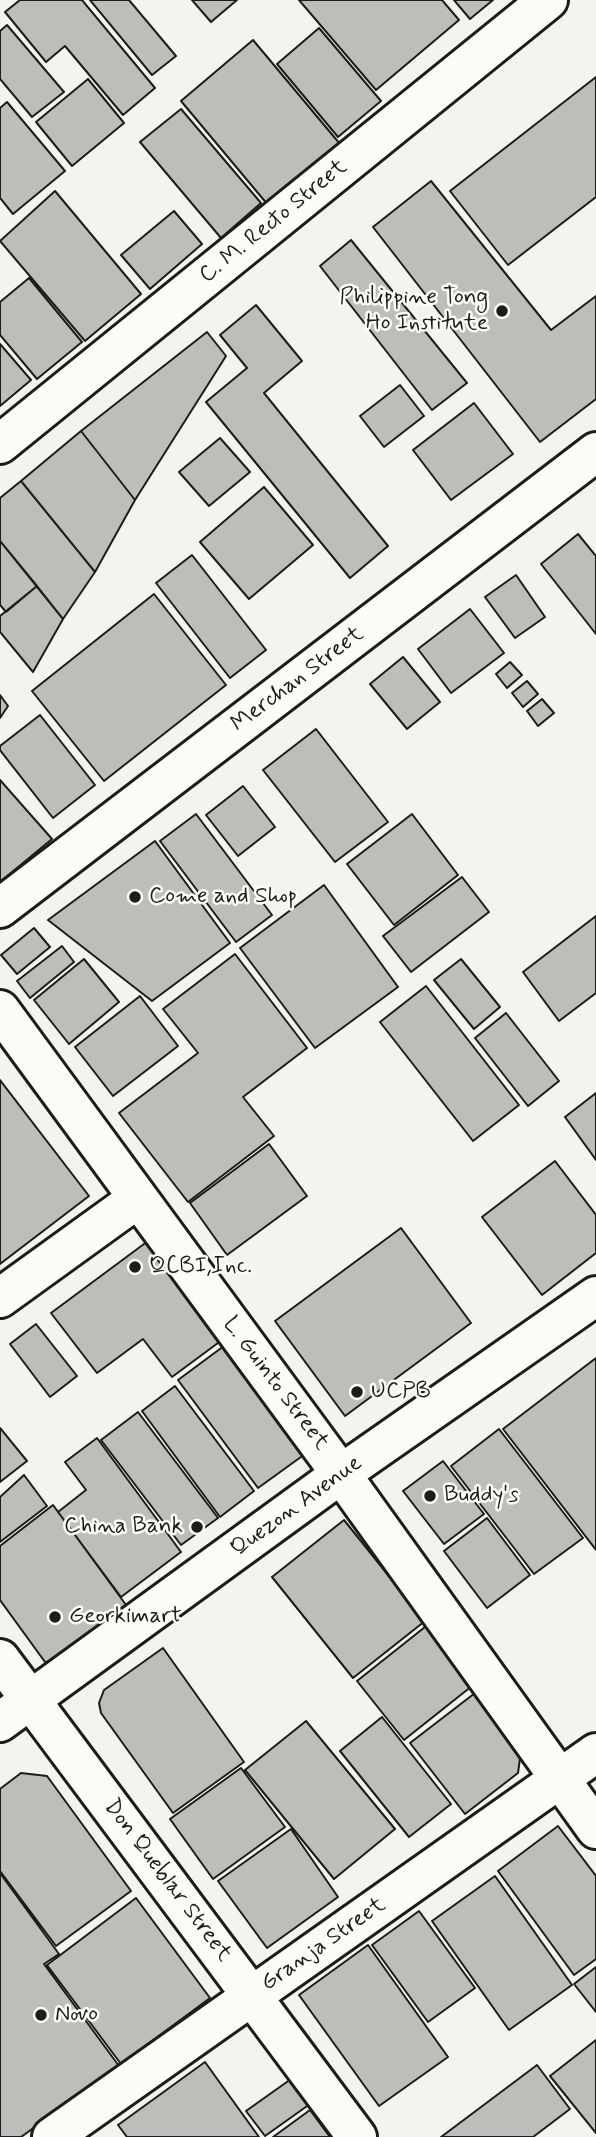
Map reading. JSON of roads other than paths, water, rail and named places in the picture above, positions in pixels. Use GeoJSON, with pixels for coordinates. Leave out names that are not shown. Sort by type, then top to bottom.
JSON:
{"type":"FeatureCollection","features":[{"type":"Feature","properties":{"kind":"street","name":"C. M. Recto Street"},"geometry":{"type":"LineString","coordinates":[[0,444],[548,0]]}},
{"type":"Feature","properties":{"kind":"street","name":"Merchan Street"},"geometry":{"type":"LineString","coordinates":[[0,908],[596,452]]}},
{"type":"Feature","properties":{"kind":"street","name":"L. Guinto Street"},"geometry":{"type":"LineString","coordinates":[[0,1010],[341,1474],[596,1829]]}},
{"type":"Feature","properties":{"kind":"street"},"geometry":{"type":"LineString","coordinates":[[0,1298],[137,1199]]}},
{"type":"Feature","properties":{"kind":"street","name":"Quezon Avenue"},"geometry":{"type":"LineString","coordinates":[[15,1711],[341,1474],[593,1304]]}},
{"type":"Feature","properties":{"kind":"street","name":"Don Queblar Street"},"geometry":{"type":"LineString","coordinates":[[0,1659],[15,1711],[253,1995],[357,2137]]}},
{"type":"Feature","properties":{"kind":"street","name":"Granja Street"},"geometry":{"type":"LineString","coordinates":[[52,2137],[596,1753]]}},
{"type":"Feature","properties":{"kind":"place","name":"Philippine Tong Ho Institute"},"geometry":{"type":"Point","coordinates":[502,311]}},
{"type":"Feature","properties":{"kind":"place","name":"Come and Shop"},"geometry":{"type":"Point","coordinates":[135,897]}},
{"type":"Feature","properties":{"kind":"place","name":"QCBI,Inc."},"geometry":{"type":"Point","coordinates":[135,1267]}},
{"type":"Feature","properties":{"kind":"place","name":"UCPB"},"geometry":{"type":"Point","coordinates":[357,1392]}},
{"type":"Feature","properties":{"kind":"place","name":"Buddy's"},"geometry":{"type":"Point","coordinates":[430,1496]}},
{"type":"Feature","properties":{"kind":"place","name":"China Bank"},"geometry":{"type":"Point","coordinates":[197,1527]}},
{"type":"Feature","properties":{"kind":"place","name":"Georkimart"},"geometry":{"type":"Point","coordinates":[55,1617]}},
{"type":"Feature","properties":{"kind":"place","name":"Novo"},"geometry":{"type":"Point","coordinates":[41,2015]}}]}
